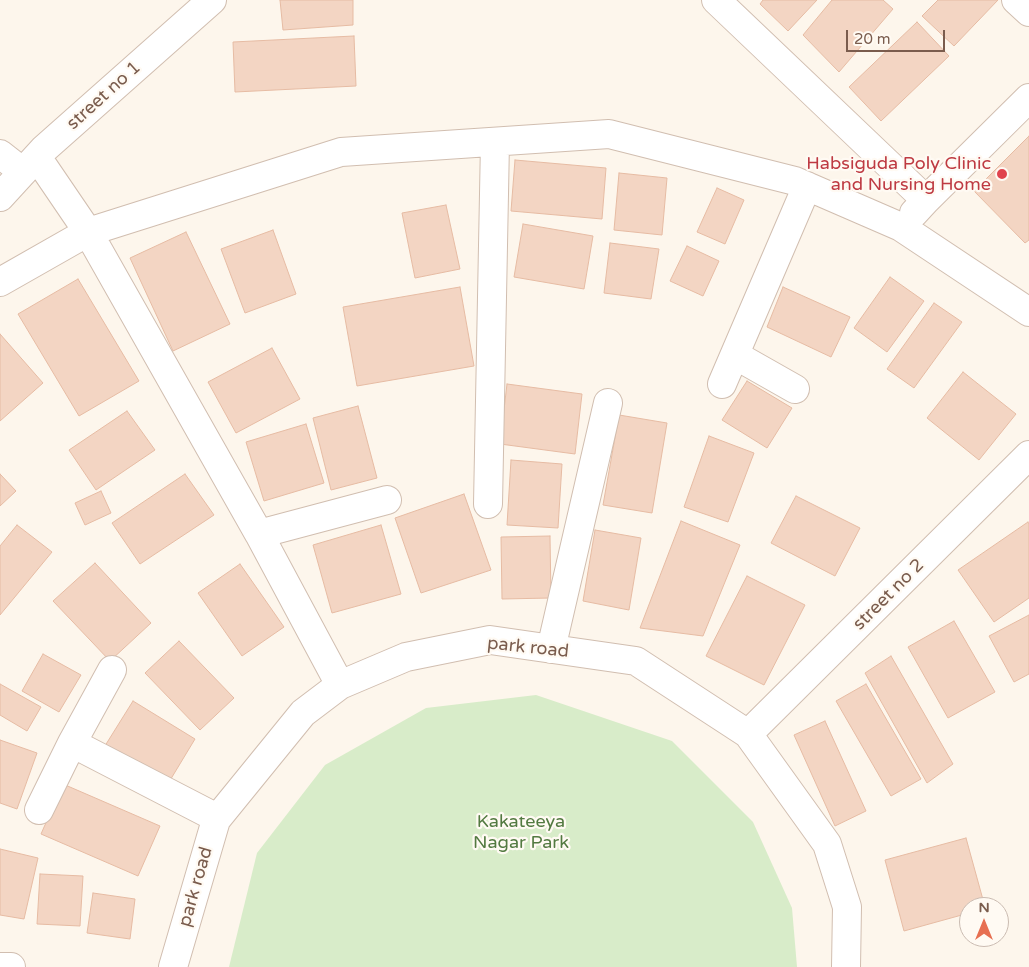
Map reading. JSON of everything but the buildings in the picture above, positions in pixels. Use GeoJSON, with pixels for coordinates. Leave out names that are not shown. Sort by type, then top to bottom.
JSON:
{"type":"FeatureCollection","features":[{"type":"Feature","properties":{"kind":"street","name":"street no 1"},"geometry":{"type":"LineString","coordinates":[[0,197],[30,165],[212,0]]}},
{"type":"Feature","properties":{"kind":"street"},"geometry":{"type":"LineString","coordinates":[[716,0],[926,200]]}},
{"type":"Feature","properties":{"kind":"street"},"geometry":{"type":"LineString","coordinates":[[1016,0],[1029,12]]}},
{"type":"Feature","properties":{"kind":"street"},"geometry":{"type":"LineString","coordinates":[[901,228],[926,200],[1029,98]]}},
{"type":"Feature","properties":{"kind":"street"},"geometry":{"type":"LineString","coordinates":[[0,282],[88,232],[341,152],[609,134],[795,180],[901,228],[1029,312]]}},
{"type":"Feature","properties":{"kind":"street"},"geometry":{"type":"LineString","coordinates":[[488,504],[495,142]]}},
{"type":"Feature","properties":{"kind":"street"},"geometry":{"type":"LineString","coordinates":[[0,154],[30,165],[88,232],[259,534],[340,685]]}},
{"type":"Feature","properties":{"kind":"street"},"geometry":{"type":"LineString","coordinates":[[722,384],[807,186]]}},
{"type":"Feature","properties":{"kind":"street"},"geometry":{"type":"LineString","coordinates":[[735,355],[795,389]]}},
{"type":"Feature","properties":{"kind":"street"},"geometry":{"type":"LineString","coordinates":[[551,649],[608,403]]}},
{"type":"Feature","properties":{"kind":"street","name":"street no 2"},"geometry":{"type":"LineString","coordinates":[[748,734],[1029,455]]}},
{"type":"Feature","properties":{"kind":"street"},"geometry":{"type":"LineString","coordinates":[[259,534],[387,500]]}},
{"type":"Feature","properties":{"kind":"street","name":"park road"},"geometry":{"type":"LineString","coordinates":[[173,967],[217,818],[303,713],[340,685],[406,657],[490,640],[636,661],[748,734],[827,844],[847,907],[846,967]]}},
{"type":"Feature","properties":{"kind":"street"},"geometry":{"type":"LineString","coordinates":[[39,810],[72,743],[112,670]]}},
{"type":"Feature","properties":{"kind":"street"},"geometry":{"type":"LineString","coordinates":[[72,743],[217,818]]}},
{"type":"Feature","properties":{"kind":"street"},"geometry":{"type":"LineString","coordinates":[[0,967],[12,967]]}},
{"type":"Feature","properties":{"kind":"green space","name":"Kakateeya Nagar Park"},"geometry":{"type":"Polygon","coordinates":[[[536,695],[672,741],[753,822],[792,908],[797,967],[229,967],[257,853],[325,765],[426,708],[536,695]]]}},
{"type":"Feature","properties":{"kind":"place","name":"Habsiguda Poly Clinic and Nursing Home"},"geometry":{"type":"Point","coordinates":[1002,174]}}]}
